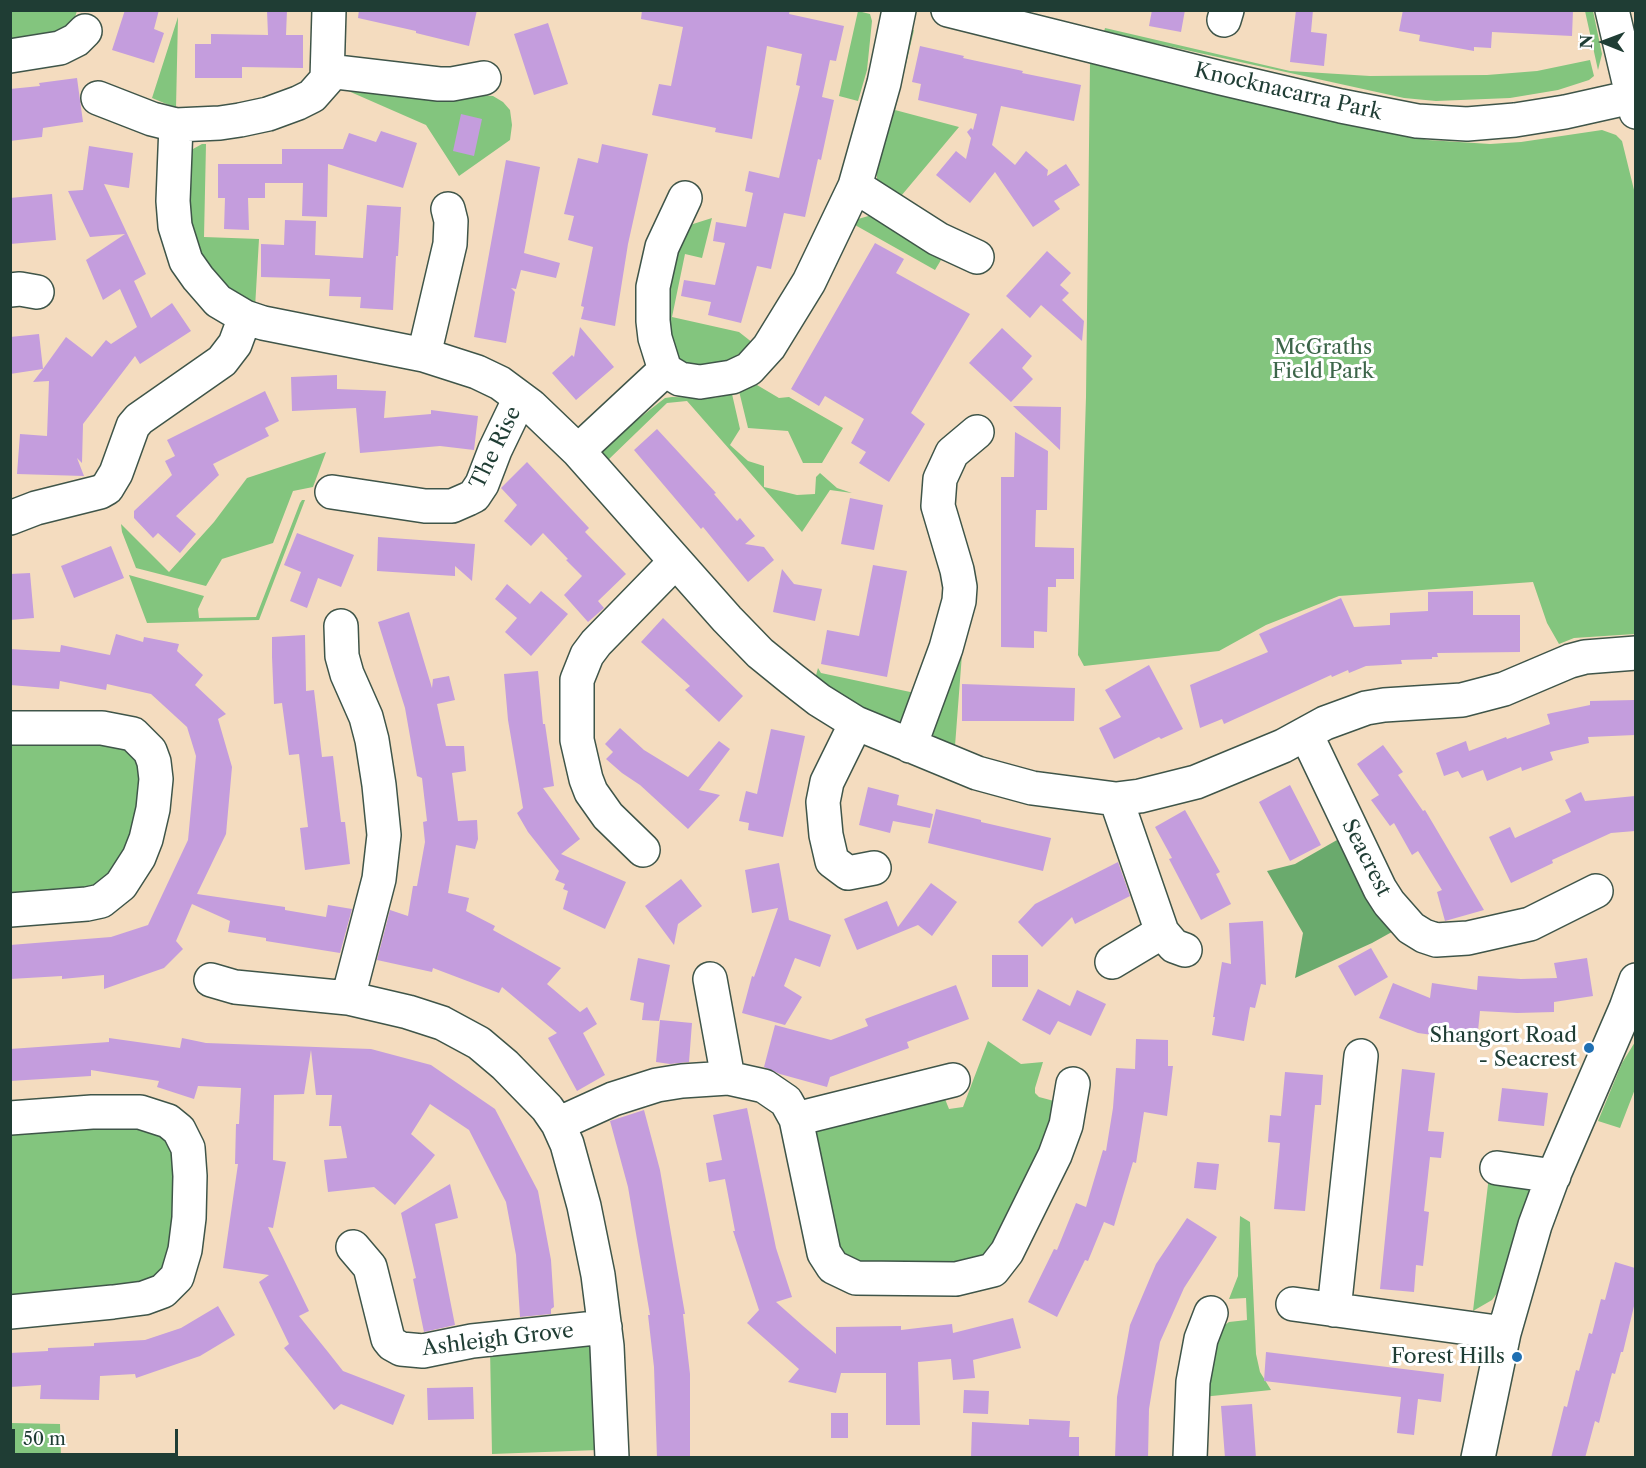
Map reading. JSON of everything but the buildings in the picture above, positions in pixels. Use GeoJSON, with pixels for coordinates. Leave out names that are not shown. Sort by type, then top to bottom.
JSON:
{"type":"FeatureCollection","features":[{"type":"Feature","properties":{"kind":"street"},"geometry":{"type":"LineString","coordinates":[[98,98],[152,119],[176,125],[220,123],[268,114],[312,96],[323,86],[328,71],[329,10]]}},
{"type":"Feature","properties":{"kind":"street"},"geometry":{"type":"LineString","coordinates":[[685,198],[662,247],[653,287],[652,321],[665,370],[680,379],[709,382],[732,377],[749,369],[769,347],[796,306],[829,245],[855,186],[868,143],[884,83],[899,10]]}},
{"type":"Feature","properties":{"kind":"street","name":"Knocknacarra Park"},"geometry":{"type":"LineString","coordinates":[[948,10],[990,16],[1321,101],[1417,121],[1467,124],[1515,120],[1565,112],[1632,85]]}},
{"type":"Feature","properties":{"kind":"street"},"geometry":{"type":"LineString","coordinates":[[1612,10],[1632,85]]}},
{"type":"Feature","properties":{"kind":"street"},"geometry":{"type":"LineString","coordinates":[[10,56],[60,48],[76,40],[85,31]]}},
{"type":"Feature","properties":{"kind":"street"},"geometry":{"type":"LineString","coordinates":[[328,71],[439,84],[484,78]]}},
{"type":"Feature","properties":{"kind":"street","name":"The Rise"},"geometry":{"type":"LineString","coordinates":[[176,125],[173,201],[175,226],[181,248],[186,261],[210,293],[231,310],[263,323],[424,355],[477,372],[500,383],[520,398],[495,450],[482,484],[474,496],[452,506],[425,506],[332,492]]}},
{"type":"Feature","properties":{"kind":"street"},"geometry":{"type":"LineString","coordinates":[[855,186],[938,239],[978,257]]}},
{"type":"Feature","properties":{"kind":"street"},"geometry":{"type":"LineString","coordinates":[[424,355],[450,244],[452,221],[448,209]]}},
{"type":"Feature","properties":{"kind":"street"},"geometry":{"type":"LineString","coordinates":[[10,518],[36,508],[100,492],[107,488],[116,473],[133,426],[139,419],[222,361],[235,344],[245,317]]}},
{"type":"Feature","properties":{"kind":"street"},"geometry":{"type":"LineString","coordinates":[[578,451],[665,370]]}},
{"type":"Feature","properties":{"kind":"street"},"geometry":{"type":"LineString","coordinates":[[520,398],[539,412],[578,451],[726,619],[760,653],[819,700],[856,723],[910,746],[977,773],[1032,788],[1116,799],[1164,792],[1196,782],[1263,755],[1325,723],[1366,708],[1462,700],[1504,689],[1570,661],[1585,657],[1635,652]]}},
{"type":"Feature","properties":{"kind":"street"},"geometry":{"type":"LineString","coordinates":[[910,746],[946,648],[960,586],[938,506],[940,479],[952,453],[977,432]]}},
{"type":"Feature","properties":{"kind":"street"},"geometry":{"type":"LineString","coordinates":[[643,850],[608,816],[591,792],[578,740],[577,680],[587,655],[596,643],[675,562]]}},
{"type":"Feature","properties":{"kind":"street"},"geometry":{"type":"LineString","coordinates":[[341,626],[342,656],[347,674],[366,717],[372,740],[384,835],[378,879],[348,998]]}},
{"type":"Feature","properties":{"kind":"street"},"geometry":{"type":"LineString","coordinates":[[856,723],[827,782],[823,802],[826,835],[832,861],[848,873],[874,868]]}},
{"type":"Feature","properties":{"kind":"street"},"geometry":{"type":"LineString","coordinates":[[10,728],[102,728],[133,734],[150,751],[156,779],[153,809],[146,839],[131,872],[121,885],[100,901],[74,906],[10,910]]}},
{"type":"Feature","properties":{"kind":"street","name":"Seacrest"},"geometry":{"type":"LineString","coordinates":[[1306,734],[1380,890],[1404,921],[1424,936],[1436,940],[1468,938],[1524,925],[1596,891]]}},
{"type":"Feature","properties":{"kind":"street"},"geometry":{"type":"LineString","coordinates":[[1113,963],[1173,941],[1116,799]]}},
{"type":"Feature","properties":{"kind":"street"},"geometry":{"type":"LineString","coordinates":[[710,979],[728,1078]]}},
{"type":"Feature","properties":{"kind":"street"},"geometry":{"type":"LineString","coordinates":[[211,980],[235,987],[348,998],[423,1016],[466,1035],[505,1065],[547,1108],[558,1124],[567,1144],[584,1206],[598,1275],[610,1384],[612,1458]]}},
{"type":"Feature","properties":{"kind":"street"},"geometry":{"type":"LineString","coordinates":[[1479,1458],[1504,1333],[1535,1225],[1554,1176],[1632,1000]]}},
{"type":"Feature","properties":{"kind":"street"},"geometry":{"type":"LineString","coordinates":[[1334,1310],[1361,1056]]}},
{"type":"Feature","properties":{"kind":"street"},"geometry":{"type":"LineString","coordinates":[[558,1124],[613,1099],[657,1085],[695,1079],[728,1078],[772,1089],[786,1101],[796,1119],[824,1253],[833,1267],[856,1278],[956,1279],[993,1270],[1007,1252],[1055,1155],[1066,1125],[1073,1084]]}},
{"type":"Feature","properties":{"kind":"street"},"geometry":{"type":"LineString","coordinates":[[796,1119],[953,1080]]}},
{"type":"Feature","properties":{"kind":"street"},"geometry":{"type":"LineString","coordinates":[[10,1118],[92,1112],[140,1112],[168,1121],[179,1130],[188,1148],[190,1176],[189,1218],[185,1250],[177,1277],[163,1291],[144,1298],[10,1312]]}},
{"type":"Feature","properties":{"kind":"street"},"geometry":{"type":"LineString","coordinates":[[1497,1168],[1554,1176]]}},
{"type":"Feature","properties":{"kind":"street","name":"Ashleigh Grove"},"geometry":{"type":"LineString","coordinates":[[353,1247],[370,1267],[388,1339],[401,1349],[423,1351],[484,1340],[605,1327]]}},
{"type":"Feature","properties":{"kind":"street"},"geometry":{"type":"LineString","coordinates":[[1293,1305],[1504,1333]]}},
{"type":"Feature","properties":{"kind":"street"},"geometry":{"type":"LineString","coordinates":[[1190,1458],[1193,1382],[1201,1339],[1211,1313]]}},
{"type":"Feature","properties":{"kind":"green space"},"geometry":{"type":"Polygon","coordinates":[[[10,11],[77,11],[71,29],[11,45],[10,11]]]}},
{"type":"Feature","properties":{"kind":"green space"},"geometry":{"type":"Polygon","coordinates":[[[858,11],[870,14],[872,21],[867,70],[858,101],[839,96],[858,11]]]}},
{"type":"Feature","properties":{"kind":"green space"},"geometry":{"type":"Polygon","coordinates":[[[1585,11],[1593,11],[1602,54],[1598,70],[1585,11]]]}},
{"type":"Feature","properties":{"kind":"green space"},"geometry":{"type":"Polygon","coordinates":[[[178,17],[176,108],[152,98],[178,17]]]}},
{"type":"Feature","properties":{"kind":"green space"},"geometry":{"type":"Polygon","coordinates":[[[1105,28],[1290,71],[1370,76],[1487,75],[1537,71],[1590,60],[1594,76],[1589,80],[1558,90],[1510,98],[1436,101],[1404,98],[1104,32],[1105,28]]]}},
{"type":"Feature","properties":{"kind":"green space"},"geometry":{"type":"Polygon","coordinates":[[[914,30],[895,110],[959,127],[896,202],[877,182],[877,171],[910,31],[914,30]]]}},
{"type":"Feature","properties":{"kind":"green space","name":"McGraths Field Park"},"geometry":{"type":"Polygon","coordinates":[[[1090,62],[1428,140],[1490,144],[1521,142],[1602,130],[1616,135],[1622,141],[1636,198],[1635,634],[1574,638],[1559,644],[1547,623],[1533,582],[1339,596],[1266,625],[1219,651],[1084,666],[1078,655],[1086,397],[1090,62]]]}},
{"type":"Feature","properties":{"kind":"green space"},"geometry":{"type":"Polygon","coordinates":[[[346,84],[493,96],[510,110],[512,125],[510,140],[459,176],[426,125],[346,90],[346,84]]]}},
{"type":"Feature","properties":{"kind":"green space"},"geometry":{"type":"Polygon","coordinates":[[[206,144],[204,237],[259,239],[255,308],[234,299],[199,252],[190,227],[191,155],[193,149],[206,144]]]}},
{"type":"Feature","properties":{"kind":"green space"},"geometry":{"type":"Polygon","coordinates":[[[872,215],[928,248],[941,260],[935,270],[855,225],[858,219],[872,215]]]}},
{"type":"Feature","properties":{"kind":"green space"},"geometry":{"type":"Polygon","coordinates":[[[712,218],[702,258],[685,254],[672,317],[739,332],[753,343],[732,359],[718,364],[702,367],[681,365],[664,322],[663,294],[683,231],[693,224],[712,218]]]}},
{"type":"Feature","properties":{"kind":"green space"},"geometry":{"type":"Polygon","coordinates":[[[757,385],[779,398],[789,397],[843,428],[822,463],[803,463],[788,431],[748,428],[739,391],[757,385]]]}},
{"type":"Feature","properties":{"kind":"green space"},"geometry":{"type":"Polygon","coordinates":[[[732,394],[740,429],[730,445],[748,461],[764,466],[764,487],[797,495],[815,494],[816,477],[820,473],[837,488],[852,493],[830,490],[802,532],[687,401],[667,403],[607,461],[602,454],[605,445],[665,398],[714,398],[732,394]]]}},
{"type":"Feature","properties":{"kind":"green space"},"geometry":{"type":"Polygon","coordinates":[[[326,452],[313,487],[293,491],[273,543],[222,559],[206,586],[136,568],[121,524],[169,572],[214,522],[247,478],[326,452]]]}},
{"type":"Feature","properties":{"kind":"green space"},"geometry":{"type":"Polygon","coordinates":[[[302,500],[305,500],[259,620],[147,623],[129,575],[204,596],[198,609],[199,618],[256,617],[302,500]]]}},
{"type":"Feature","properties":{"kind":"green space"},"geometry":{"type":"Polygon","coordinates":[[[954,654],[962,654],[955,746],[941,742],[934,737],[931,729],[954,654]]]}},
{"type":"Feature","properties":{"kind":"green space"},"geometry":{"type":"Polygon","coordinates":[[[818,668],[821,673],[915,693],[903,720],[893,723],[871,714],[815,679],[818,668]]]}},
{"type":"Feature","properties":{"kind":"green space"},"geometry":{"type":"Polygon","coordinates":[[[10,738],[121,740],[142,759],[144,811],[107,886],[11,900],[10,738]]]}},
{"type":"Feature","properties":{"kind":"green space"},"geometry":{"type":"Polygon","coordinates":[[[1344,836],[1399,928],[1372,943],[1295,978],[1303,933],[1267,871],[1295,864],[1344,836]]]}},
{"type":"Feature","properties":{"kind":"green space"},"geometry":{"type":"Polygon","coordinates":[[[988,1041],[1021,1064],[1043,1062],[1035,1093],[1039,1097],[1054,1101],[1061,1111],[987,1261],[869,1269],[840,1258],[812,1134],[817,1127],[945,1099],[949,1109],[963,1107],[988,1041]]]}},
{"type":"Feature","properties":{"kind":"green space"},"geometry":{"type":"Polygon","coordinates":[[[1635,1042],[1635,1089],[1620,1128],[1598,1121],[1622,1063],[1635,1042]]]}},
{"type":"Feature","properties":{"kind":"green space"},"geometry":{"type":"Polygon","coordinates":[[[118,1119],[161,1134],[172,1153],[171,1236],[165,1264],[153,1282],[11,1300],[11,1128],[118,1119]]]}},
{"type":"Feature","properties":{"kind":"green space"},"geometry":{"type":"Polygon","coordinates":[[[1489,1176],[1528,1185],[1530,1191],[1498,1292],[1492,1300],[1473,1311],[1489,1176]]]}},
{"type":"Feature","properties":{"kind":"green space"},"geometry":{"type":"Polygon","coordinates":[[[1240,1216],[1250,1222],[1256,1354],[1260,1372],[1271,1390],[1202,1397],[1204,1364],[1222,1327],[1229,1322],[1247,1320],[1246,1298],[1229,1299],[1238,1276],[1240,1216]]]}},
{"type":"Feature","properties":{"kind":"green space"},"geometry":{"type":"Polygon","coordinates":[[[587,1344],[592,1350],[598,1450],[492,1454],[490,1348],[587,1344]]]}},
{"type":"Feature","properties":{"kind":"green space"},"geometry":{"type":"Polygon","coordinates":[[[11,1423],[60,1424],[61,1457],[11,1457],[11,1423]]]}},
{"type":"Feature","properties":{"kind":"place","name":"Shangort Road - Seacrest"},"geometry":{"type":"Point","coordinates":[1589,1048]}},
{"type":"Feature","properties":{"kind":"place","name":"Forest Hills"},"geometry":{"type":"Point","coordinates":[1517,1357]}}]}
